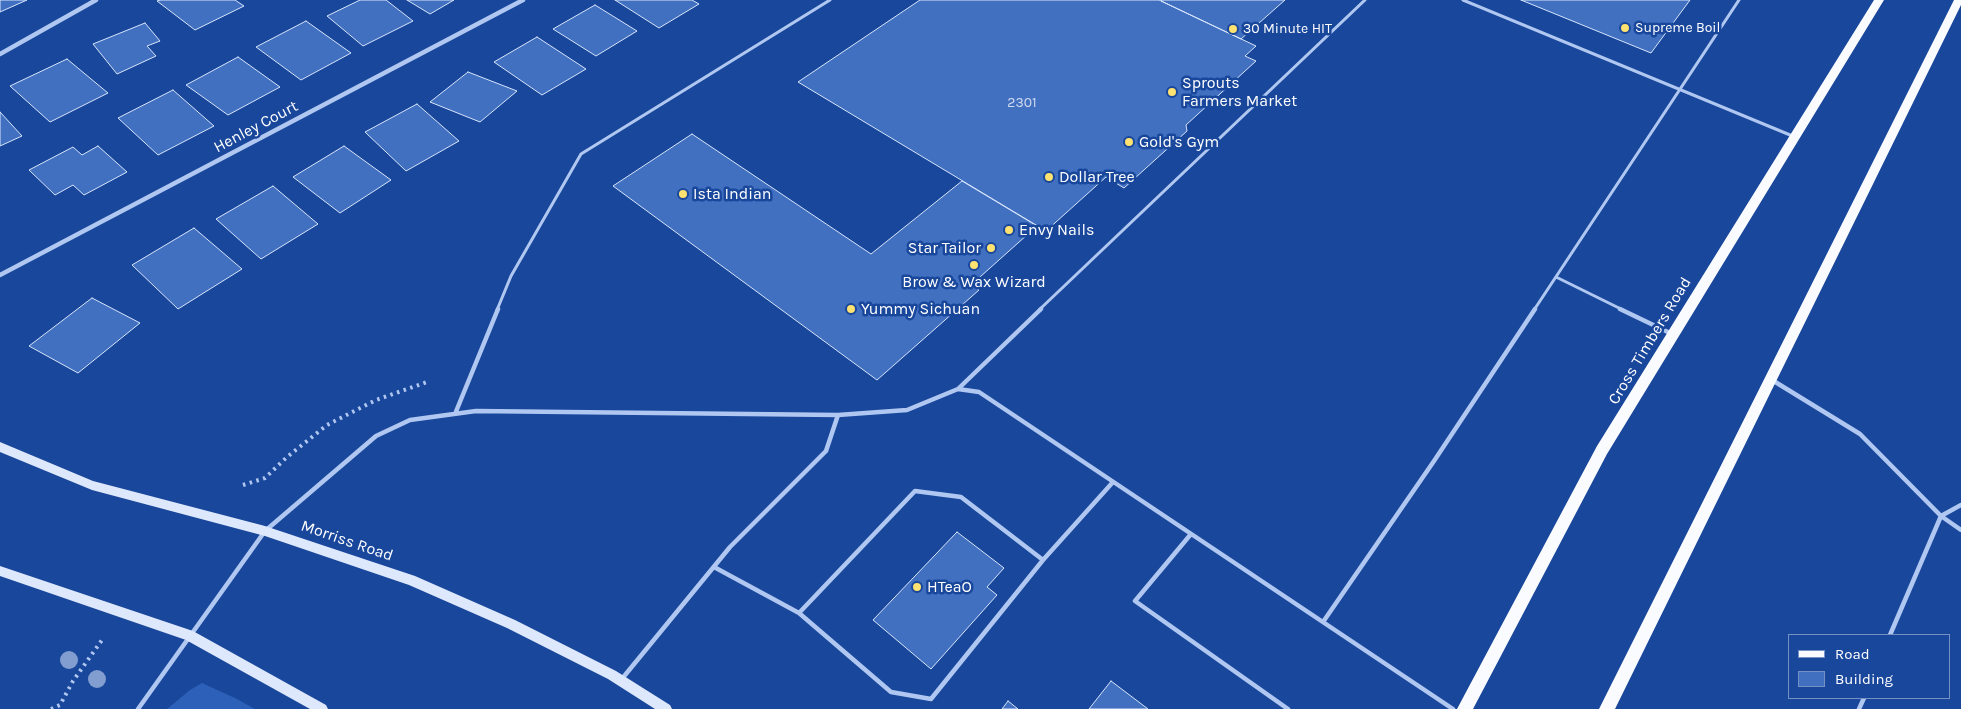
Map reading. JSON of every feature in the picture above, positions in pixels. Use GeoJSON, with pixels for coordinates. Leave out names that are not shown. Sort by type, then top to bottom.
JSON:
{"type":"FeatureCollection","features":[{"type":"Feature","properties":{"kind":"main road","name":"Cross Timbers Road"},"geometry":{"type":"LineString","coordinates":[[1465,709],[1602,450],[1878,0]]}},
{"type":"Feature","properties":{"kind":"main road"},"geometry":{"type":"LineString","coordinates":[[1608,709],[1959,0]]}},
{"type":"Feature","properties":{"kind":"main road","name":"Morriss Road"},"geometry":{"type":"LineString","coordinates":[[0,447],[92,485],[265,531],[411,580],[511,624],[620,680],[666,709]]}},
{"type":"Feature","properties":{"kind":"main road"},"geometry":{"type":"LineString","coordinates":[[0,571],[189,634],[322,709]]}},
{"type":"Feature","properties":{"kind":"street"},"geometry":{"type":"LineString","coordinates":[[0,54],[96,0]]}},
{"type":"Feature","properties":{"kind":"street","name":"Henley Court"},"geometry":{"type":"LineString","coordinates":[[0,275],[523,0]]}},
{"type":"Feature","properties":{"kind":"lane"},"geometry":{"type":"LineString","coordinates":[[455,414],[511,276],[581,154],[830,0]]}},
{"type":"Feature","properties":{"kind":"lane"},"geometry":{"type":"LineString","coordinates":[[138,709],[189,634],[265,531],[376,436],[410,420],[485,411],[838,415],[907,410],[958,389],[1090,260],[1365,0]]}},
{"type":"Feature","properties":{"kind":"lane"},"geometry":{"type":"LineString","coordinates":[[1463,0],[1795,137]]}},
{"type":"Feature","properties":{"kind":"lane"},"geometry":{"type":"LineString","coordinates":[[1323,622],[1434,461],[1739,0]]}},
{"type":"Feature","properties":{"kind":"lane"},"geometry":{"type":"LineString","coordinates":[[1556,277],[1673,335]]}},
{"type":"Feature","properties":{"kind":"lane"},"geometry":{"type":"LineString","coordinates":[[1770,380],[1860,434],[1940,516],[1961,530]]}},
{"type":"Feature","properties":{"kind":"lane"},"geometry":{"type":"LineString","coordinates":[[958,389],[979,392],[1453,709]]}},
{"type":"Feature","properties":{"kind":"lane"},"geometry":{"type":"LineString","coordinates":[[620,680],[730,547],[826,451],[838,415]]}},
{"type":"Feature","properties":{"kind":"lane"},"geometry":{"type":"LineString","coordinates":[[714,567],[798,613],[891,692],[930,699],[1043,560],[1113,482]]}},
{"type":"Feature","properties":{"kind":"lane"},"geometry":{"type":"LineString","coordinates":[[798,613],[915,491],[962,497],[1043,560]]}},
{"type":"Feature","properties":{"kind":"lane"},"geometry":{"type":"LineString","coordinates":[[1890,634],[1940,516],[1961,505]]}},
{"type":"Feature","properties":{"kind":"lane"},"geometry":{"type":"LineString","coordinates":[[1191,534],[1135,602],[1288,709]]}},
{"type":"Feature","properties":{"kind":"path"},"geometry":{"type":"LineString","coordinates":[[243,485],[266,478],[287,457],[327,426],[376,400],[427,382]]}},
{"type":"Feature","properties":{"kind":"path"},"geometry":{"type":"LineString","coordinates":[[51,709],[60,705],[73,681],[102,640]]}},
{"type":"Feature","properties":{"kind":"shaded area"},"geometry":{"type":"Polygon","coordinates":[[[202,683],[255,709],[167,709],[190,690],[202,683]]]}},
{"type":"Feature","properties":{"kind":"building"},"geometry":{"type":"Polygon","coordinates":[[[0,0],[27,0],[0,12],[0,0]]]}},
{"type":"Feature","properties":{"kind":"building"},"geometry":{"type":"Polygon","coordinates":[[[235,0],[244,6],[195,30],[157,1],[235,0]]]}},
{"type":"Feature","properties":{"kind":"building"},"geometry":{"type":"Polygon","coordinates":[[[360,0],[386,0],[413,21],[363,46],[327,16],[360,0]]]}},
{"type":"Feature","properties":{"kind":"building"},"geometry":{"type":"Polygon","coordinates":[[[407,0],[454,0],[430,14],[407,0]]]}},
{"type":"Feature","properties":{"kind":"building"},"geometry":{"type":"Polygon","coordinates":[[[615,0],[692,0],[699,4],[659,28],[615,0]]]}},
{"type":"Feature","properties":{"kind":"building"},"geometry":{"type":"Polygon","coordinates":[[[920,0],[1159,0],[1256,46],[1245,56],[1256,61],[1186,125],[1187,131],[1124,188],[1106,177],[1046,231],[798,82],[920,0]]]}},
{"type":"Feature","properties":{"kind":"building"},"geometry":{"type":"Polygon","coordinates":[[[1162,0],[1285,0],[1241,39],[1162,0]]]}},
{"type":"Feature","properties":{"kind":"building"},"geometry":{"type":"Polygon","coordinates":[[[1521,0],[1690,0],[1651,53],[1521,0]]]}},
{"type":"Feature","properties":{"kind":"building"},"geometry":{"type":"Polygon","coordinates":[[[595,5],[637,31],[596,56],[553,29],[595,5]]]}},
{"type":"Feature","properties":{"kind":"building"},"geometry":{"type":"Polygon","coordinates":[[[306,21],[351,53],[301,80],[256,47],[306,21]]]}},
{"type":"Feature","properties":{"kind":"building"},"geometry":{"type":"Polygon","coordinates":[[[145,23],[160,41],[147,46],[156,56],[117,74],[93,44],[145,23]]]}},
{"type":"Feature","properties":{"kind":"building"},"geometry":{"type":"Polygon","coordinates":[[[537,37],[586,69],[542,95],[494,62],[537,37]]]}},
{"type":"Feature","properties":{"kind":"building"},"geometry":{"type":"Polygon","coordinates":[[[238,57],[280,87],[228,115],[186,85],[238,57]]]}},
{"type":"Feature","properties":{"kind":"building"},"geometry":{"type":"Polygon","coordinates":[[[67,59],[108,93],[50,122],[10,86],[67,59]]]}},
{"type":"Feature","properties":{"kind":"building"},"geometry":{"type":"Polygon","coordinates":[[[468,72],[517,91],[480,122],[430,102],[468,72]]]}},
{"type":"Feature","properties":{"kind":"building"},"geometry":{"type":"Polygon","coordinates":[[[173,90],[214,126],[158,155],[118,118],[173,90]]]}},
{"type":"Feature","properties":{"kind":"building"},"geometry":{"type":"Polygon","coordinates":[[[417,104],[459,141],[406,171],[365,132],[417,104]]]}},
{"type":"Feature","properties":{"kind":"building"},"geometry":{"type":"Polygon","coordinates":[[[0,112],[22,136],[0,146],[0,112]]]}},
{"type":"Feature","properties":{"kind":"building"},"geometry":{"type":"Polygon","coordinates":[[[692,134],[871,254],[962,181],[1037,226],[971,285],[979,290],[877,380],[613,186],[692,134]]]}},
{"type":"Feature","properties":{"kind":"building"},"geometry":{"type":"Polygon","coordinates":[[[98,146],[127,172],[84,195],[73,185],[55,195],[29,170],[73,147],[82,155],[98,146]]]}},
{"type":"Feature","properties":{"kind":"building"},"geometry":{"type":"Polygon","coordinates":[[[344,146],[391,180],[340,213],[293,177],[344,146]]]}},
{"type":"Feature","properties":{"kind":"building"},"geometry":{"type":"Polygon","coordinates":[[[273,186],[318,224],[261,259],[216,219],[273,186]]]}},
{"type":"Feature","properties":{"kind":"building"},"geometry":{"type":"Polygon","coordinates":[[[194,228],[242,269],[178,309],[132,265],[194,228]]]}},
{"type":"Feature","properties":{"kind":"building"},"geometry":{"type":"Polygon","coordinates":[[[92,298],[140,323],[78,373],[29,346],[92,298]]]}},
{"type":"Feature","properties":{"kind":"building","name":"HTeaO"},"geometry":{"type":"Polygon","coordinates":[[[957,532],[1004,568],[987,587],[997,595],[931,669],[873,620],[957,532]]]}},
{"type":"Feature","properties":{"kind":"building"},"geometry":{"type":"Polygon","coordinates":[[[1111,681],[1148,709],[1089,709],[1111,681]]]}},
{"type":"Feature","properties":{"kind":"building"},"geometry":{"type":"Polygon","coordinates":[[[1008,701],[1018,709],[1002,709],[1008,701]]]}},
{"type":"Feature","properties":{"kind":"place","name":"Supreme Boil"},"geometry":{"type":"Point","coordinates":[1625,28]}},
{"type":"Feature","properties":{"kind":"place","name":"30 Minute HIT"},"geometry":{"type":"Point","coordinates":[1233,29]}},
{"type":"Feature","properties":{"kind":"place","name":"Sprouts Farmers Market"},"geometry":{"type":"Point","coordinates":[1172,92]}},
{"type":"Feature","properties":{"kind":"place","name":"Gold's Gym"},"geometry":{"type":"Point","coordinates":[1129,142]}},
{"type":"Feature","properties":{"kind":"place","name":"Dollar Tree"},"geometry":{"type":"Point","coordinates":[1049,177]}},
{"type":"Feature","properties":{"kind":"place","name":"Ista Indian"},"geometry":{"type":"Point","coordinates":[683,194]}},
{"type":"Feature","properties":{"kind":"place","name":"Envy Nails"},"geometry":{"type":"Point","coordinates":[1009,230]}},
{"type":"Feature","properties":{"kind":"place","name":"Star Tailor"},"geometry":{"type":"Point","coordinates":[991,248]}},
{"type":"Feature","properties":{"kind":"place","name":"Brow & Wax Wizard"},"geometry":{"type":"Point","coordinates":[974,265]}},
{"type":"Feature","properties":{"kind":"place","name":"Yummy Sichuan"},"geometry":{"type":"Point","coordinates":[851,309]}},
{"type":"Feature","properties":{"kind":"place","name":"HTeaO"},"geometry":{"type":"Point","coordinates":[917,587]}}]}
